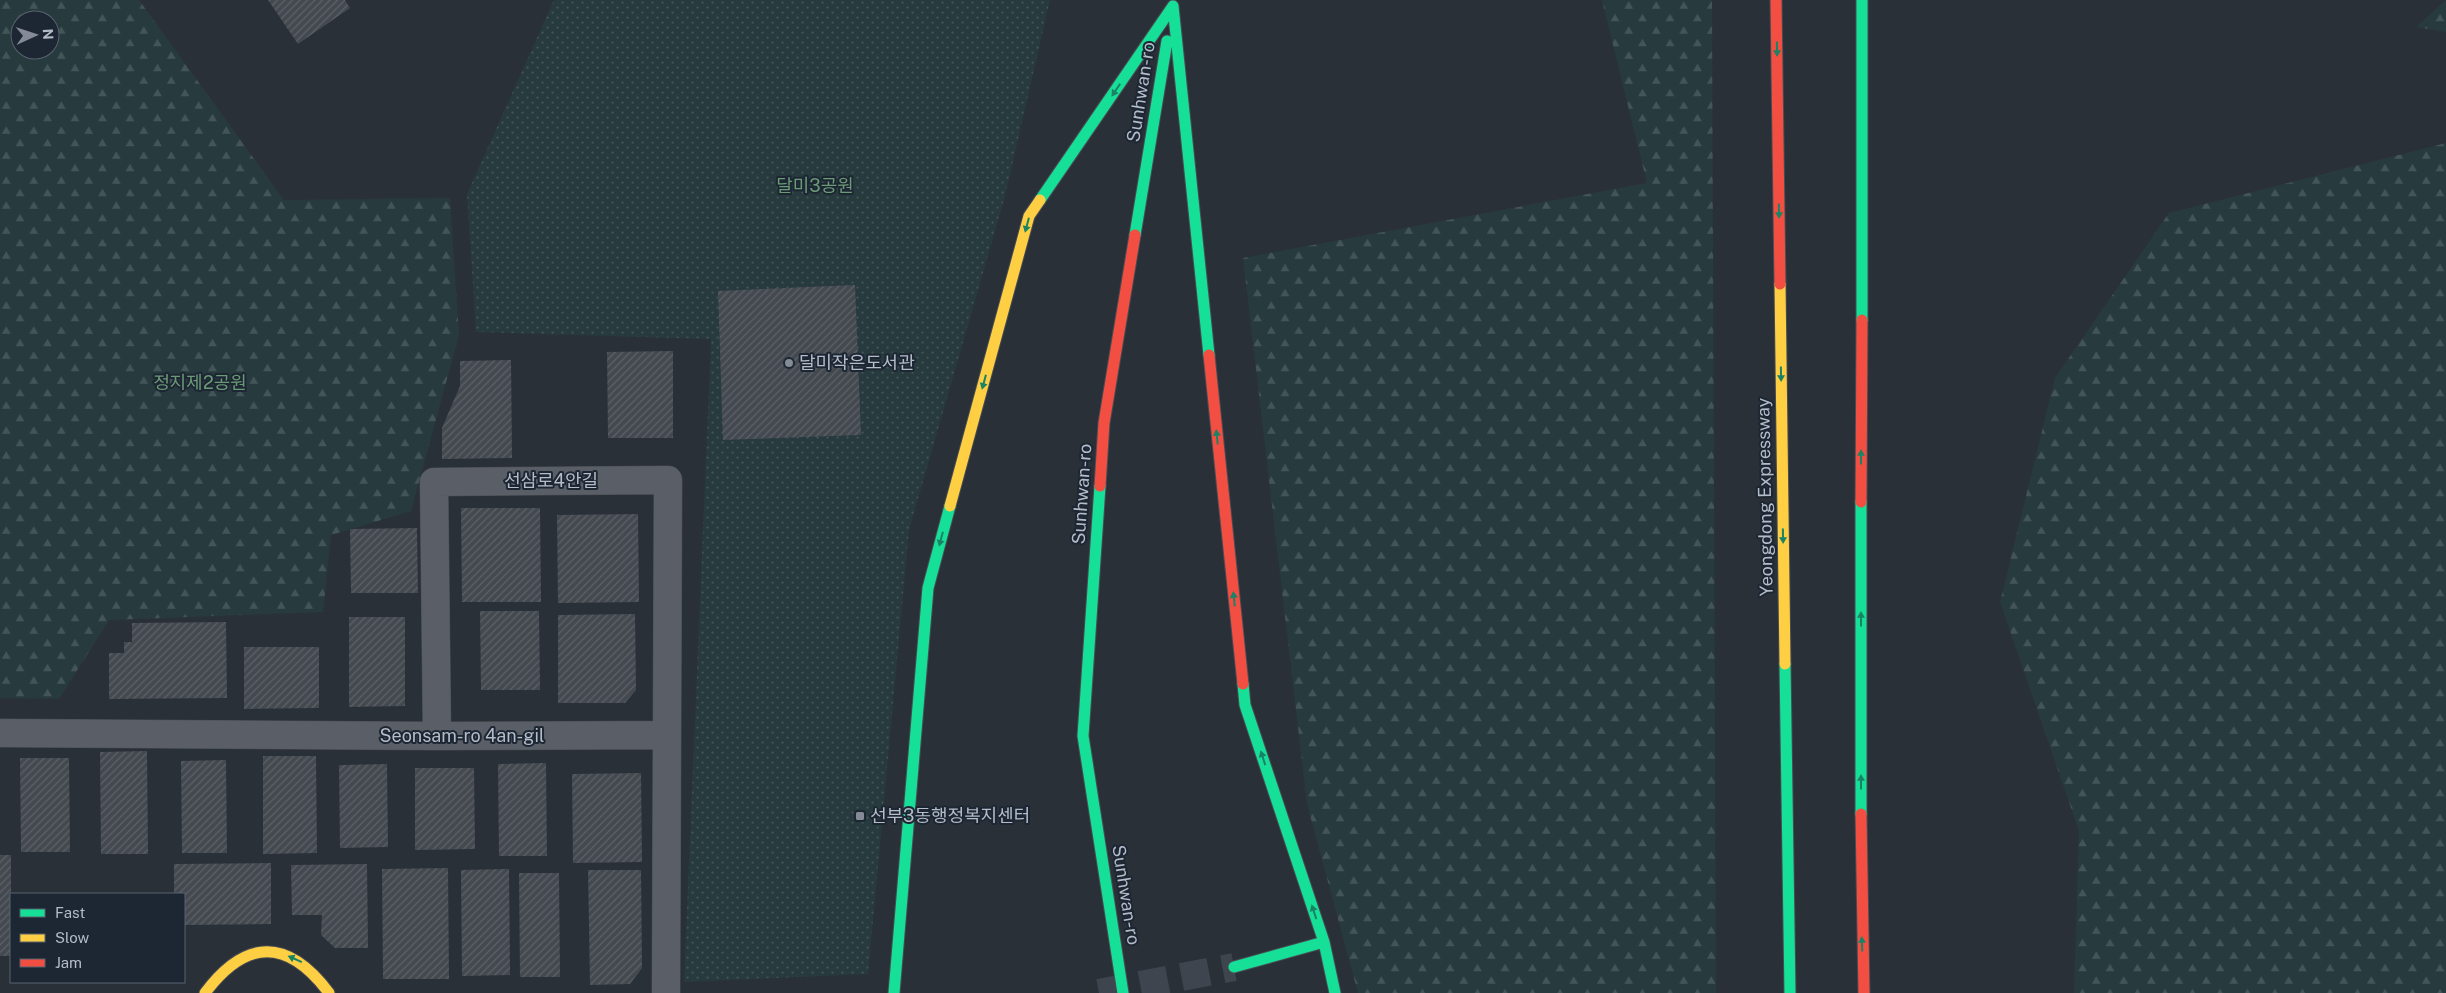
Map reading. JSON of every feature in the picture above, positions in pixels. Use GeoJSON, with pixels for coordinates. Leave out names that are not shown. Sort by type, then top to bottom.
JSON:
{"type":"FeatureCollection","features":[{"type":"Feature","properties":{"kind":"main road","name":"Yeongdong Expressway"},"geometry":{"type":"LineString","coordinates":[[1776,0],[1790,993]]}},
{"type":"Feature","properties":{"kind":"main road"},"geometry":{"type":"LineString","coordinates":[[1862,0],[1861,907],[1864,993]]}},
{"type":"Feature","properties":{"kind":"main road"},"geometry":{"type":"LineString","coordinates":[[1174,3],[1245,705],[1324,942],[1335,993]]}},
{"type":"Feature","properties":{"kind":"main road"},"geometry":{"type":"LineString","coordinates":[[894,993],[928,588],[1029,216],[1174,3]]}},
{"type":"Feature","properties":{"kind":"main road","name":"Sunhwan-ro"},"geometry":{"type":"LineString","coordinates":[[1123,993],[1083,736],[1104,423],[1174,3]]}},
{"type":"Feature","properties":{"kind":"main road"},"geometry":{"type":"LineString","coordinates":[[1234,967],[1324,942]]}},
{"type":"Feature","properties":{"kind":"main road"},"geometry":{"type":"LineString","coordinates":[[205,993],[216,975],[234,960],[256,953],[279,953],[300,960],[318,975],[329,993]]}},
{"type":"Feature","properties":{"kind":"street","name":"선삼로4안길"},"geometry":{"type":"LineString","coordinates":[[437,736],[434,482],[649,480],[668,480],[667,735]]}},
{"type":"Feature","properties":{"kind":"street","name":"Seonsam-ro 4an-gil"},"geometry":{"type":"LineString","coordinates":[[0,733],[437,736],[667,735]]}},
{"type":"Feature","properties":{"kind":"street"},"geometry":{"type":"LineString","coordinates":[[666,993],[667,735]]}},
{"type":"Feature","properties":{"kind":"green space","name":"정지제2공원"},"geometry":{"type":"Polygon","coordinates":[[[0,0],[139,0],[284,200],[450,198],[459,335],[411,511],[331,535],[323,612],[109,620],[59,699],[0,698],[0,0]]]}},
{"type":"Feature","properties":{"kind":"green space","name":"달미3공원"},"geometry":{"type":"Polygon","coordinates":[[[554,0],[1050,0],[1005,196],[909,530],[868,974],[684,982],[711,339],[476,332],[467,194],[554,0]]]}},
{"type":"Feature","properties":{"kind":"green space"},"geometry":{"type":"Polygon","coordinates":[[[1602,0],[1712,0],[1716,993],[1358,993],[1307,804],[1243,258],[1647,183],[1602,0]]]}},
{"type":"Feature","properties":{"kind":"green space"},"geometry":{"type":"Polygon","coordinates":[[[2446,0],[2446,32],[2416,27],[2446,0]]]}},
{"type":"Feature","properties":{"kind":"green space"},"geometry":{"type":"Polygon","coordinates":[[[2446,143],[2446,993],[2074,993],[2079,831],[2000,602],[2055,378],[2169,213],[2446,143]]]}},
{"type":"Feature","properties":{"kind":"building"},"geometry":{"type":"Polygon","coordinates":[[[268,0],[345,0],[350,8],[298,44],[268,0]]]}},
{"type":"Feature","properties":{"kind":"building","name":"달미작은도서관"},"geometry":{"type":"Polygon","coordinates":[[[855,285],[861,435],[723,440],[718,291],[855,285]]]}},
{"type":"Feature","properties":{"kind":"building"},"geometry":{"type":"Polygon","coordinates":[[[673,351],[673,438],[608,438],[607,352],[673,351]]]}},
{"type":"Feature","properties":{"kind":"building"},"geometry":{"type":"Polygon","coordinates":[[[511,360],[512,458],[442,459],[442,428],[460,386],[460,361],[511,360]]]}},
{"type":"Feature","properties":{"kind":"building"},"geometry":{"type":"Polygon","coordinates":[[[461,508],[540,508],[541,602],[462,602],[461,508]]]}},
{"type":"Feature","properties":{"kind":"building"},"geometry":{"type":"Polygon","coordinates":[[[638,514],[639,602],[558,603],[557,515],[638,514]]]}},
{"type":"Feature","properties":{"kind":"building"},"geometry":{"type":"Polygon","coordinates":[[[417,528],[418,593],[351,593],[350,529],[417,528]]]}},
{"type":"Feature","properties":{"kind":"building"},"geometry":{"type":"Polygon","coordinates":[[[480,611],[539,611],[540,690],[481,690],[480,611]]]}},
{"type":"Feature","properties":{"kind":"building"},"geometry":{"type":"Polygon","coordinates":[[[635,614],[636,690],[625,703],[558,703],[558,615],[635,614]]]}},
{"type":"Feature","properties":{"kind":"building"},"geometry":{"type":"Polygon","coordinates":[[[349,617],[405,617],[405,706],[349,707],[349,617]]]}},
{"type":"Feature","properties":{"kind":"building"},"geometry":{"type":"Polygon","coordinates":[[[226,622],[227,698],[109,699],[109,653],[124,653],[124,642],[132,642],[132,623],[226,622]]]}},
{"type":"Feature","properties":{"kind":"building"},"geometry":{"type":"Polygon","coordinates":[[[244,647],[319,647],[319,708],[244,709],[244,647]]]}},
{"type":"Feature","properties":{"kind":"building"},"geometry":{"type":"Polygon","coordinates":[[[147,751],[148,854],[101,854],[100,752],[147,751]]]}},
{"type":"Feature","properties":{"kind":"building"},"geometry":{"type":"Polygon","coordinates":[[[263,756],[316,756],[317,853],[263,854],[263,756]]]}},
{"type":"Feature","properties":{"kind":"building"},"geometry":{"type":"Polygon","coordinates":[[[20,758],[69,758],[70,852],[21,852],[20,758]]]}},
{"type":"Feature","properties":{"kind":"building"},"geometry":{"type":"Polygon","coordinates":[[[226,760],[227,853],[182,853],[181,761],[226,760]]]}},
{"type":"Feature","properties":{"kind":"building"},"geometry":{"type":"Polygon","coordinates":[[[546,763],[547,856],[499,856],[498,764],[546,763]]]}},
{"type":"Feature","properties":{"kind":"building"},"geometry":{"type":"Polygon","coordinates":[[[387,764],[388,847],[340,848],[339,765],[387,764]]]}},
{"type":"Feature","properties":{"kind":"building"},"geometry":{"type":"Polygon","coordinates":[[[415,768],[474,768],[475,849],[415,850],[415,768]]]}},
{"type":"Feature","properties":{"kind":"building"},"geometry":{"type":"Polygon","coordinates":[[[641,773],[642,862],[573,863],[572,774],[641,773]]]}},
{"type":"Feature","properties":{"kind":"building"},"geometry":{"type":"Polygon","coordinates":[[[0,855],[11,855],[10,956],[0,956],[0,855]]]}},
{"type":"Feature","properties":{"kind":"building"},"geometry":{"type":"Polygon","coordinates":[[[271,863],[271,924],[185,925],[185,893],[174,893],[174,864],[271,863]]]}},
{"type":"Feature","properties":{"kind":"building"},"geometry":{"type":"Polygon","coordinates":[[[367,864],[368,948],[335,948],[321,935],[322,915],[292,915],[291,865],[367,864]]]}},
{"type":"Feature","properties":{"kind":"building"},"geometry":{"type":"Polygon","coordinates":[[[448,868],[449,979],[383,979],[382,869],[448,868]]]}},
{"type":"Feature","properties":{"kind":"building"},"geometry":{"type":"Polygon","coordinates":[[[509,869],[510,975],[462,976],[461,870],[509,869]]]}},
{"type":"Feature","properties":{"kind":"building"},"geometry":{"type":"Polygon","coordinates":[[[588,870],[641,870],[642,968],[630,984],[590,985],[588,870]]]}},
{"type":"Feature","properties":{"kind":"building"},"geometry":{"type":"Polygon","coordinates":[[[519,873],[559,873],[560,977],[520,977],[519,873]]]}},
{"type":"Feature","properties":{"kind":"tunnel"},"geometry":{"type":"LineString","coordinates":[[1099,993],[1234,967]]}},
{"type":"Feature","properties":{"kind":"traffic: fast"},"geometry":{"type":"LineString","coordinates":[[1862,0],[1862,320]]}},
{"type":"Feature","properties":{"kind":"traffic: fast"},"geometry":{"type":"LineString","coordinates":[[1173,6],[1209,355]]}},
{"type":"Feature","properties":{"kind":"traffic: fast"},"geometry":{"type":"LineString","coordinates":[[1040,200],[1173,6]]}},
{"type":"Feature","properties":{"kind":"traffic: fast"},"geometry":{"type":"LineString","coordinates":[[1135,235],[1167,41]]}},
{"type":"Feature","properties":{"kind":"traffic: fast"},"geometry":{"type":"LineString","coordinates":[[1100,486],[1083,736],[1123,993]]}},
{"type":"Feature","properties":{"kind":"traffic: fast"},"geometry":{"type":"LineString","coordinates":[[1861,502],[1861,814]]}},
{"type":"Feature","properties":{"kind":"traffic: fast"},"geometry":{"type":"LineString","coordinates":[[894,993],[928,588],[950,506]]}},
{"type":"Feature","properties":{"kind":"traffic: fast"},"geometry":{"type":"LineString","coordinates":[[1785,664],[1790,993]]}},
{"type":"Feature","properties":{"kind":"traffic: fast"},"geometry":{"type":"LineString","coordinates":[[1243,684],[1245,705],[1324,942],[1335,993]]}},
{"type":"Feature","properties":{"kind":"traffic: fast"},"geometry":{"type":"LineString","coordinates":[[1234,967],[1324,942]]}},
{"type":"Feature","properties":{"kind":"traffic: slow"},"geometry":{"type":"LineString","coordinates":[[950,506],[1029,216],[1040,200]]}},
{"type":"Feature","properties":{"kind":"traffic: slow"},"geometry":{"type":"LineString","coordinates":[[1780,284],[1785,664]]}},
{"type":"Feature","properties":{"kind":"traffic: slow"},"geometry":{"type":"LineString","coordinates":[[205,993],[220,975],[236,962],[251,954],[267,952],[283,954],[298,962],[314,975],[329,993]]}},
{"type":"Feature","properties":{"kind":"traffic: jam"},"geometry":{"type":"LineString","coordinates":[[1776,0],[1780,284]]}},
{"type":"Feature","properties":{"kind":"traffic: jam"},"geometry":{"type":"LineString","coordinates":[[1100,486],[1104,423],[1135,235]]}},
{"type":"Feature","properties":{"kind":"traffic: jam"},"geometry":{"type":"LineString","coordinates":[[1861,502],[1862,320]]}},
{"type":"Feature","properties":{"kind":"traffic: jam"},"geometry":{"type":"LineString","coordinates":[[1209,355],[1243,684]]}},
{"type":"Feature","properties":{"kind":"traffic: jam"},"geometry":{"type":"LineString","coordinates":[[1861,814],[1864,993]]}},
{"type":"Feature","properties":{"kind":"place","name":"달미작은도서관"},"geometry":{"type":"Point","coordinates":[789,363]}},
{"type":"Feature","properties":{"kind":"place","name":"선부3동행정복지센터"},"geometry":{"type":"Point","coordinates":[860,816]}}]}
